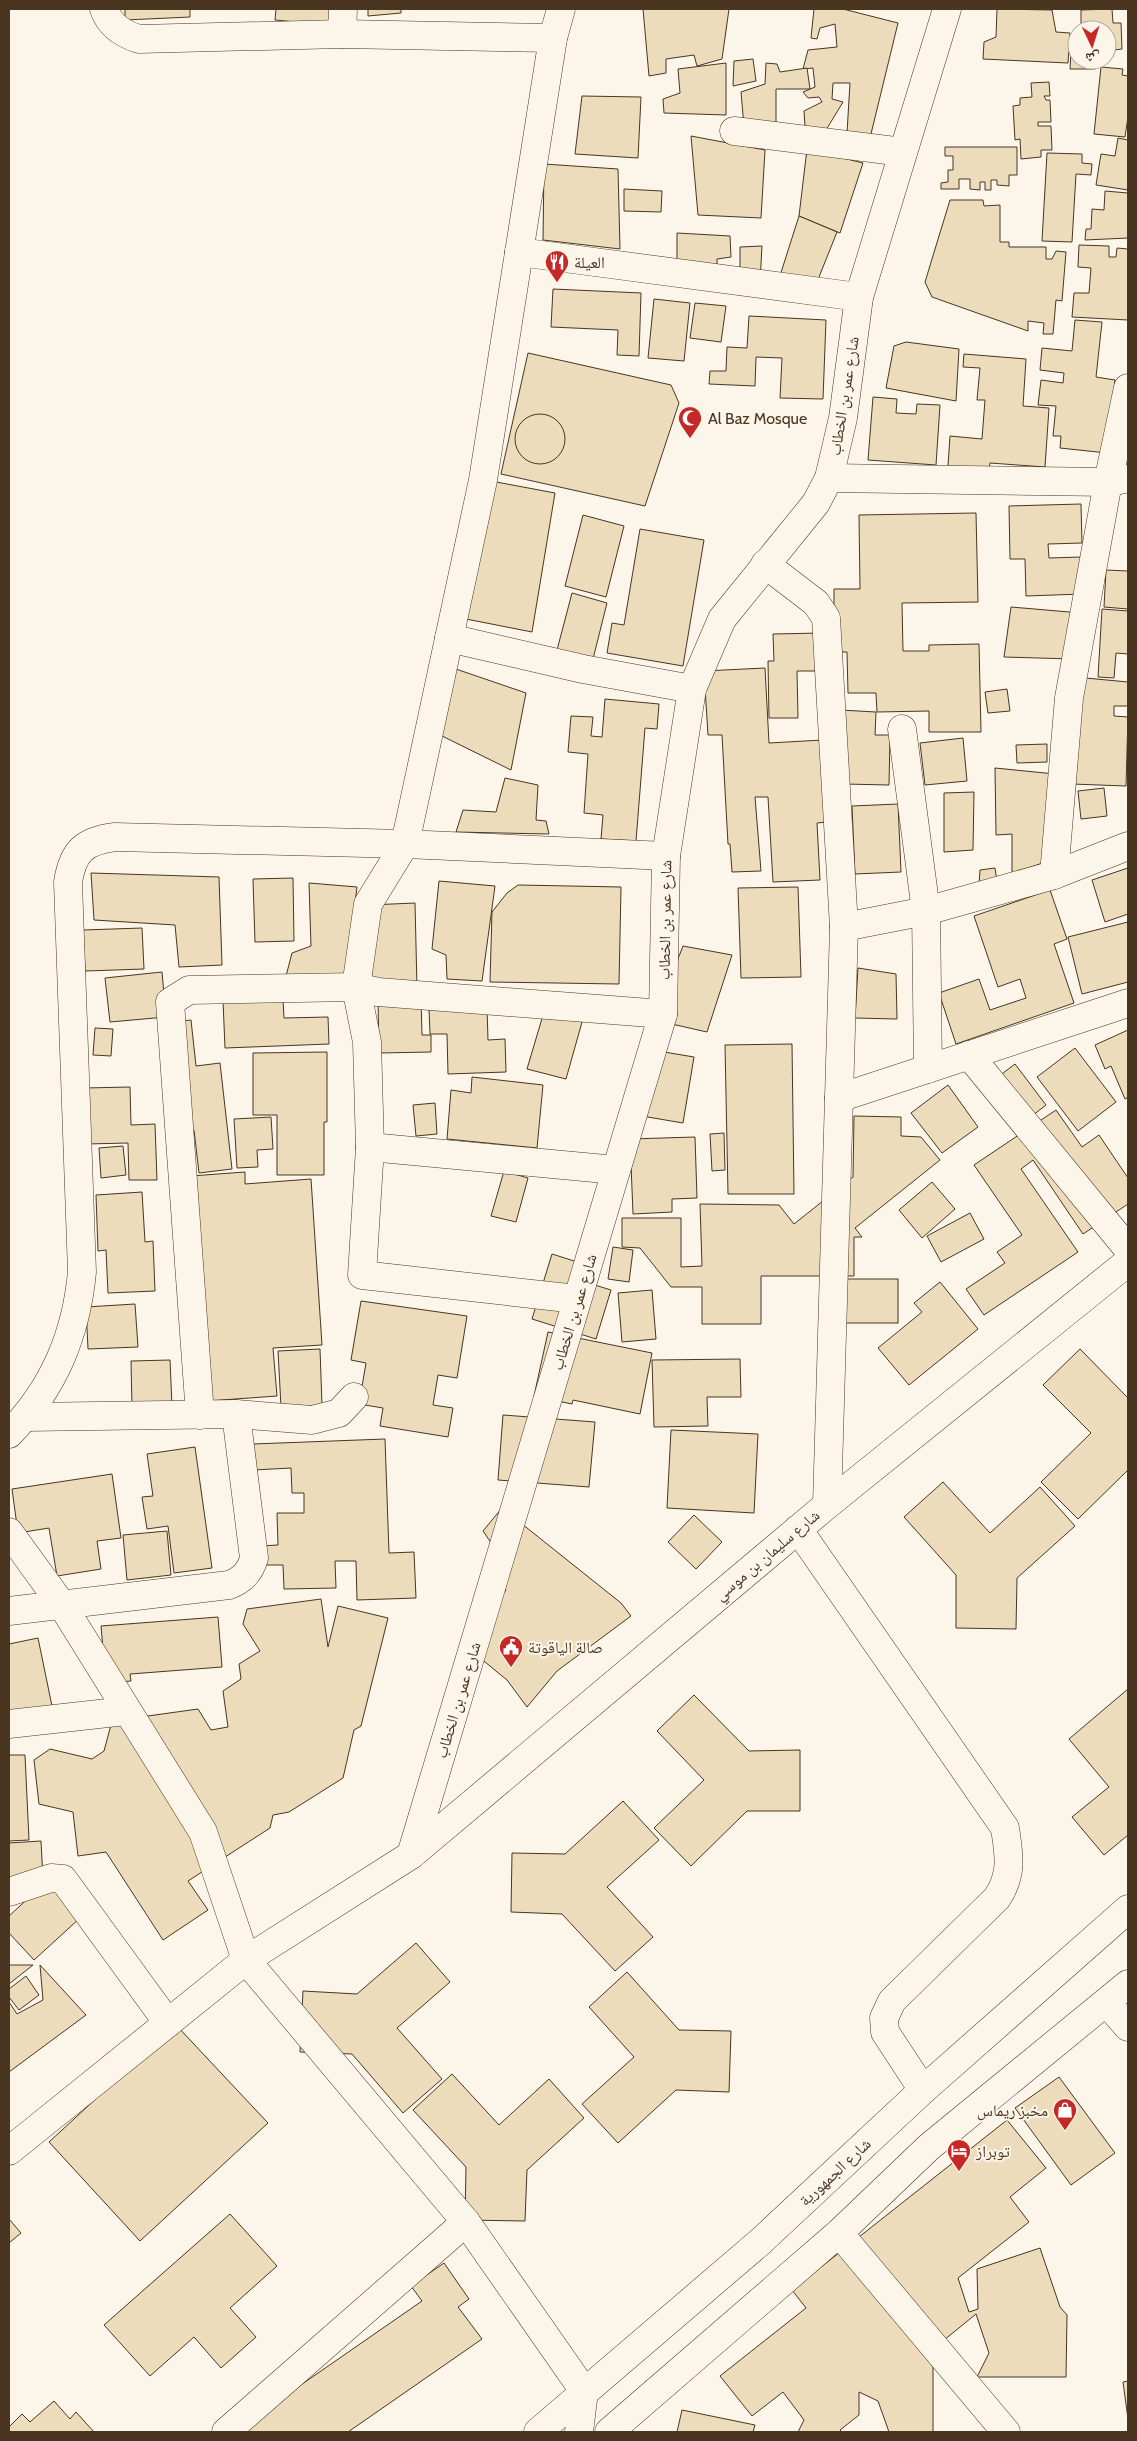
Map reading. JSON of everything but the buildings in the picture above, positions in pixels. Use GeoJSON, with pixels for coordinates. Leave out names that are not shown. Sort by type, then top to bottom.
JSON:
{"type":"FeatureCollection","features":[{"type":"Feature","properties":{"kind":"street"},"geometry":{"type":"LineString","coordinates":[[104,9],[113,24],[124,34],[139,39],[343,21],[553,38]]}},
{"type":"Feature","properties":{"kind":"street"},"geometry":{"type":"LineString","coordinates":[[561,9],[553,38],[483,480],[405,844],[368,904],[356,987],[367,1042],[370,1147],[362,1275],[577,1299]]}},
{"type":"Feature","properties":{"kind":"street","name":"شارع عمر بن الخطاب"},"geometry":{"type":"LineString","coordinates":[[411,1855],[663,1014],[666,856],[692,689],[722,620],[765,564],[816,503],[829,478],[843,418],[859,297],[947,9]]}},
{"type":"Feature","properties":{"kind":"street"},"geometry":{"type":"LineString","coordinates":[[734,131],[903,152]]}},
{"type":"Feature","properties":{"kind":"street"},"geometry":{"type":"LineString","coordinates":[[519,252],[859,297]]}},
{"type":"Feature","properties":{"kind":"street"},"geometry":{"type":"LineString","coordinates":[[1054,875],[1069,698],[1118,480],[1128,388]]}},
{"type":"Feature","properties":{"kind":"street"},"geometry":{"type":"LineString","coordinates":[[829,478],[1118,480]]}},
{"type":"Feature","properties":{"kind":"street"},"geometry":{"type":"LineString","coordinates":[[765,564],[816,603],[826,618],[844,927],[827,1505]]}},
{"type":"Feature","properties":{"kind":"street"},"geometry":{"type":"LineString","coordinates":[[449,638],[583,669],[692,689]]}},
{"type":"Feature","properties":{"kind":"street"},"geometry":{"type":"LineString","coordinates":[[902,729],[926,911],[928,1069]]}},
{"type":"Feature","properties":{"kind":"street"},"geometry":{"type":"LineString","coordinates":[[17,1426],[44,1391],[63,1356],[79,1304],[82,1272],[68,882],[71,864],[81,849],[97,839],[115,836],[405,844],[666,856]]}},
{"type":"Feature","properties":{"kind":"street"},"geometry":{"type":"LineString","coordinates":[[844,927],[926,911],[1054,875],[1128,846]]}},
{"type":"Feature","properties":{"kind":"street"},"geometry":{"type":"LineString","coordinates":[[200,1415],[170,1002],[189,990],[356,987],[378,992],[663,1014]]}},
{"type":"Feature","properties":{"kind":"street"},"geometry":{"type":"LineString","coordinates":[[839,1098],[1128,1003]]}},
{"type":"Feature","properties":{"kind":"street"},"geometry":{"type":"LineString","coordinates":[[969,1055],[1128,1249]]}},
{"type":"Feature","properties":{"kind":"street"},"geometry":{"type":"LineString","coordinates":[[370,1147],[616,1170]]}},
{"type":"Feature","properties":{"kind":"street","name":"شارع سليمان بن موسي"},"geometry":{"type":"LineString","coordinates":[[9,2151],[246,1960],[411,1855],[798,1528],[1128,1262]]}},
{"type":"Feature","properties":{"kind":"street"},"geometry":{"type":"LineString","coordinates":[[17,1426],[236,1414],[319,1419],[339,1413],[354,1397]]}},
{"type":"Feature","properties":{"kind":"street"},"geometry":{"type":"LineString","coordinates":[[9,1611],[229,1585],[238,1582],[246,1575],[254,1558],[236,1414]]}},
{"type":"Feature","properties":{"kind":"street"},"geometry":{"type":"LineString","coordinates":[[798,1528],[1006,1828],[1009,1859],[1006,1884],[997,1898],[892,2001],[884,2018],[885,2032],[923,2090]]}},
{"type":"Feature","properties":{"kind":"street"},"geometry":{"type":"LineString","coordinates":[[9,1532],[62,1605],[126,1711],[203,1832],[246,1960],[466,2222],[584,2392],[580,2432]]}},
{"type":"Feature","properties":{"kind":"street"},"geometry":{"type":"LineString","coordinates":[[9,1724],[126,1711]]}},
{"type":"Feature","properties":{"kind":"street"},"geometry":{"type":"LineString","coordinates":[[9,1892],[51,1878],[63,1879],[168,2023]]}},
{"type":"Feature","properties":{"kind":"street","name":"شارع الجمهورية"},"geometry":{"type":"LineString","coordinates":[[538,2432],[760,2242],[923,2090],[1128,1909]]}},
{"type":"Feature","properties":{"kind":"street"},"geometry":{"type":"LineString","coordinates":[[609,2432],[839,2233],[929,2146],[1128,1984]]}},
{"type":"Feature","properties":{"kind":"street"},"geometry":{"type":"LineString","coordinates":[[1107,2003],[1128,2027]]}},
{"type":"Feature","properties":{"kind":"street"},"geometry":{"type":"LineString","coordinates":[[226,2432],[466,2222]]}},
{"type":"Feature","properties":{"kind":"street"},"geometry":{"type":"LineString","coordinates":[[839,2233],[1006,2432]]}},
{"type":"Feature","properties":{"kind":"place","name":"العيلة"},"geometry":{"type":"Point","coordinates":[557,283]}},
{"type":"Feature","properties":{"kind":"place","name":"Al Baz Mosque"},"geometry":{"type":"Point","coordinates":[690,439]}},
{"type":"Feature","properties":{"kind":"place","name":"صالة الياقوتة"},"geometry":{"type":"Point","coordinates":[511,1668]}},
{"type":"Feature","properties":{"kind":"place","name":"مخبز ريماس"},"geometry":{"type":"Point","coordinates":[1065,2131]}},
{"type":"Feature","properties":{"kind":"place","name":"توبراز"},"geometry":{"type":"Point","coordinates":[959,2172]}}]}
